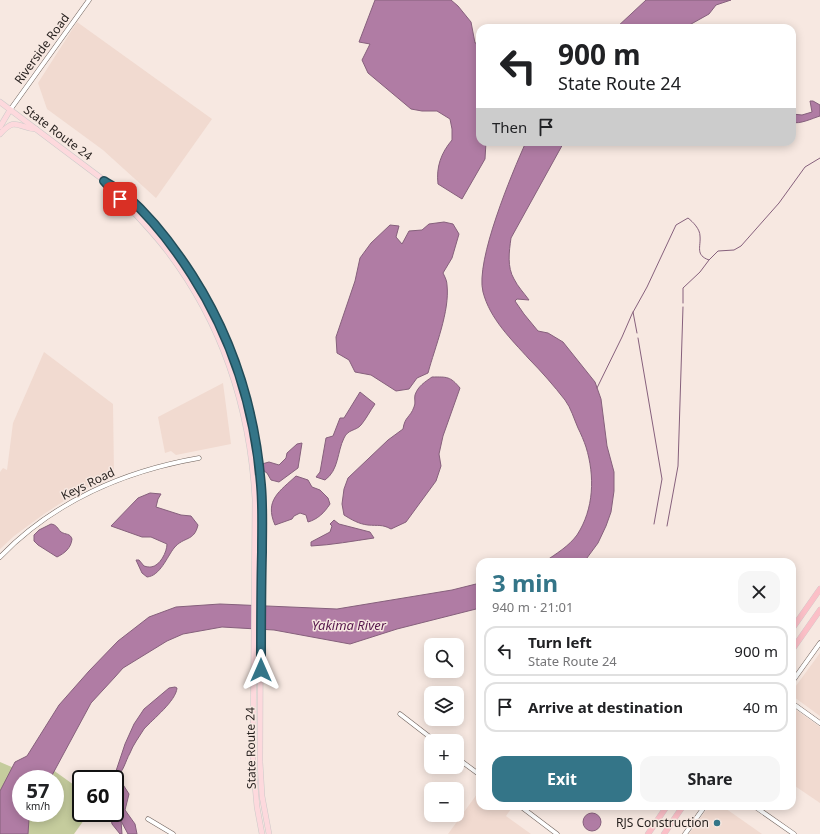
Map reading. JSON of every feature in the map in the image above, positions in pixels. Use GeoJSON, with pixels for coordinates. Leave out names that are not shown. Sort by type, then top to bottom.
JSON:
{"type":"FeatureCollection","features":[{"type":"Feature","properties":{"kind":"highway"},"geometry":{"type":"LineString","coordinates":[[796,623],[820,589]]}},
{"type":"Feature","properties":{"kind":"highway"},"geometry":{"type":"LineString","coordinates":[[796,644],[820,610]]}},
{"type":"Feature","properties":{"kind":"highway"},"geometry":{"type":"LineString","coordinates":[[648,834],[664,810]]}},
{"type":"Feature","properties":{"kind":"highway"},"geometry":{"type":"LineString","coordinates":[[664,834],[680,810]]}},
{"type":"Feature","properties":{"kind":"highway"},"geometry":{"type":"LineString","coordinates":[[668,834],[681,810]]}},
{"type":"Feature","properties":{"kind":"main road","name":"State Route 24"},"geometry":{"type":"LineString","coordinates":[[0,102],[104,181],[126,195],[155,224],[180,256],[210,304],[226,337],[238,368],[249,407],[256,445],[261,487],[260,780],[264,812],[269,834]]}},
{"type":"Feature","properties":{"kind":"main road"},"geometry":{"type":"LineString","coordinates":[[0,127],[10,110]]}},
{"type":"Feature","properties":{"kind":"main road"},"geometry":{"type":"LineString","coordinates":[[0,134],[7,126],[11,124],[19,124],[28,128],[36,129]]}},
{"type":"Feature","properties":{"kind":"main road","name":"State Route 24"},"geometry":{"type":"LineString","coordinates":[[104,181],[145,223],[182,270],[204,308],[224,350],[233,374],[244,416],[250,445],[254,484],[253,732],[255,790],[262,834]]}},
{"type":"Feature","properties":{"kind":"street","name":"Riverside Road"},"geometry":{"type":"LineString","coordinates":[[10,110],[89,0]]}},
{"type":"Feature","properties":{"kind":"street","name":"Keys Road"},"geometry":{"type":"LineString","coordinates":[[0,557],[22,536],[43,520],[82,496],[119,479],[152,467],[199,458]]}},
{"type":"Feature","properties":{"kind":"street"},"geometry":{"type":"LineString","coordinates":[[796,676],[820,643]]}},
{"type":"Feature","properties":{"kind":"street"},"geometry":{"type":"LineString","coordinates":[[796,706],[820,723]]}},
{"type":"Feature","properties":{"kind":"street"},"geometry":{"type":"LineString","coordinates":[[400,714],[426,734]]}},
{"type":"Feature","properties":{"kind":"street"},"geometry":{"type":"LineString","coordinates":[[464,763],[476,772]]}},
{"type":"Feature","properties":{"kind":"street"},"geometry":{"type":"LineString","coordinates":[[525,810],[557,834]]}},
{"type":"Feature","properties":{"kind":"street"},"geometry":{"type":"LineString","coordinates":[[685,834],[702,810]]}},
{"type":"Feature","properties":{"kind":"street"},"geometry":{"type":"LineString","coordinates":[[760,810],[794,834]]}},
{"type":"Feature","properties":{"kind":"street"},"geometry":{"type":"LineString","coordinates":[[148,819],[173,834]]}},
{"type":"Feature","properties":{"kind":"shaded area"},"geometry":{"type":"Polygon","coordinates":[[[77,22],[212,119],[156,198],[103,150],[47,109],[38,83],[77,22]]]}},
{"type":"Feature","properties":{"kind":"shaded area"},"geometry":{"type":"Polygon","coordinates":[[[44,352],[113,404],[114,474],[70,497],[44,514],[14,536],[0,549],[0,472],[3,468],[7,470],[13,423],[44,352]]]}},
{"type":"Feature","properties":{"kind":"shaded area"},"geometry":{"type":"Polygon","coordinates":[[[223,383],[231,444],[176,455],[171,451],[165,453],[158,417],[223,383]]]}},
{"type":"Feature","properties":{"kind":"shaded area"},"geometry":{"type":"Polygon","coordinates":[[[820,653],[820,716],[796,698],[796,686],[820,653]]]}},
{"type":"Feature","properties":{"kind":"shaded area"},"geometry":{"type":"Polygon","coordinates":[[[796,710],[820,727],[820,803],[796,787],[796,710]]]}},
{"type":"Feature","properties":{"kind":"shaded area"},"geometry":{"type":"Polygon","coordinates":[[[476,796],[476,810],[510,810],[506,816],[531,834],[448,834],[457,822],[464,822],[464,812],[476,796]]]}},
{"type":"Feature","properties":{"kind":"shaded area"},"geometry":{"type":"Polygon","coordinates":[[[706,810],[728,810],[762,834],[689,834],[706,810]]]}},
{"type":"Feature","properties":{"kind":"green space"},"geometry":{"type":"Polygon","coordinates":[[[32,755],[53,770],[22,770],[32,755]]]}},
{"type":"Feature","properties":{"kind":"green space"},"geometry":{"type":"Polygon","coordinates":[[[0,762],[19,770],[12,770],[12,822],[64,822],[64,778],[72,784],[72,822],[83,822],[74,834],[0,834],[0,762]]]}},
{"type":"Feature","properties":{"kind":"water"},"geometry":{"type":"Polygon","coordinates":[[[375,0],[451,0],[471,22],[476,43],[476,146],[486,146],[485,159],[462,199],[438,184],[440,160],[452,140],[450,119],[437,111],[411,109],[368,73],[362,60],[370,44],[359,42],[375,0]]]}},
{"type":"Feature","properties":{"kind":"water"},"geometry":{"type":"Polygon","coordinates":[[[646,0],[731,0],[716,5],[709,14],[691,24],[620,24],[646,0]]]}},
{"type":"Feature","properties":{"kind":"water"},"geometry":{"type":"Polygon","coordinates":[[[810,101],[820,105],[820,116],[796,123],[796,114],[802,115],[812,112],[810,101]]]}},
{"type":"Feature","properties":{"kind":"water"},"geometry":{"type":"Polygon","coordinates":[[[524,146],[562,146],[511,238],[509,264],[510,270],[516,282],[529,300],[517,299],[515,301],[538,331],[548,333],[563,342],[595,382],[601,399],[607,446],[614,472],[614,491],[611,512],[606,526],[598,543],[587,558],[550,558],[574,539],[583,525],[587,514],[590,503],[592,481],[586,447],[567,403],[548,379],[502,328],[486,302],[483,292],[482,278],[484,260],[489,239],[512,174],[524,146]]]}},
{"type":"Feature","properties":{"kind":"water"},"geometry":{"type":"Polygon","coordinates":[[[444,222],[453,224],[459,234],[452,258],[443,273],[447,282],[447,295],[441,329],[428,373],[417,378],[409,389],[396,391],[371,375],[355,372],[349,360],[337,353],[336,337],[355,281],[360,258],[371,243],[390,225],[399,226],[396,237],[402,244],[409,231],[422,230],[429,224],[444,222]]]}},
{"type":"Feature","properties":{"kind":"water"},"geometry":{"type":"Polygon","coordinates":[[[432,377],[451,379],[460,388],[443,436],[439,454],[441,466],[436,481],[406,522],[391,529],[388,527],[362,524],[344,515],[342,504],[344,489],[348,478],[388,440],[403,429],[406,419],[415,406],[416,392],[422,384],[432,377]]]}},
{"type":"Feature","properties":{"kind":"water"},"geometry":{"type":"Polygon","coordinates":[[[360,392],[375,404],[361,425],[346,435],[330,476],[325,480],[316,477],[320,472],[326,438],[333,436],[340,418],[344,418],[360,392]]]}},
{"type":"Feature","properties":{"kind":"water"},"geometry":{"type":"Polygon","coordinates":[[[302,443],[298,468],[279,482],[271,480],[264,471],[262,464],[269,462],[279,465],[286,458],[287,453],[297,444],[302,443]]]}},
{"type":"Feature","properties":{"kind":"water"},"geometry":{"type":"Polygon","coordinates":[[[296,476],[308,480],[312,487],[320,490],[328,498],[330,504],[312,521],[308,522],[306,515],[300,513],[292,519],[275,525],[271,509],[275,497],[296,476]]]}},
{"type":"Feature","properties":{"kind":"water"},"geometry":{"type":"Polygon","coordinates":[[[150,493],[161,494],[156,507],[181,515],[191,516],[198,525],[191,537],[181,542],[174,548],[163,566],[152,576],[147,577],[142,573],[136,560],[139,560],[144,566],[154,566],[162,558],[166,551],[167,544],[151,537],[142,537],[111,526],[138,498],[150,493]]]}},
{"type":"Feature","properties":{"kind":"water"},"geometry":{"type":"Polygon","coordinates":[[[334,520],[339,524],[370,532],[374,538],[311,546],[311,542],[330,532],[332,526],[330,524],[334,520]]]}},
{"type":"Feature","properties":{"kind":"water"},"geometry":{"type":"Polygon","coordinates":[[[51,524],[56,526],[61,532],[69,535],[72,539],[67,550],[57,557],[34,541],[34,535],[39,530],[51,524]]]}},
{"type":"Feature","properties":{"kind":"water","name":"Yakima River"},"geometry":{"type":"Polygon","coordinates":[[[476,584],[476,609],[397,629],[350,644],[274,630],[222,627],[183,634],[167,641],[123,668],[91,703],[55,770],[12,770],[12,822],[29,822],[28,834],[0,834],[0,791],[15,762],[27,756],[59,705],[89,671],[118,641],[149,617],[176,607],[220,604],[337,609],[452,590],[476,584]]]}},
{"type":"Feature","properties":{"kind":"water"},"geometry":{"type":"Polygon","coordinates":[[[169,688],[177,688],[173,698],[164,710],[144,729],[133,747],[122,770],[116,770],[125,744],[134,724],[144,709],[169,688]]]}},
{"type":"Feature","properties":{"kind":"water"},"geometry":{"type":"Polygon","coordinates":[[[124,786],[129,794],[125,810],[135,824],[137,834],[128,834],[122,822],[124,822],[124,786]]]}},
{"type":"Feature","properties":{"kind":"water"},"geometry":{"type":"Polygon","coordinates":[[[592,813],[598,816],[601,822],[598,828],[592,831],[586,828],[583,822],[586,816],[592,813]]]}},
{"type":"Feature","properties":{"kind":"water"},"geometry":{"type":"Polygon","coordinates":[[[112,822],[121,822],[122,834],[120,834],[112,822]]]}},
{"type":"Feature","properties":{"kind":"waterway"},"geometry":{"type":"LineString","coordinates":[[597,388],[676,225],[688,218],[698,228],[700,233],[700,253],[709,260],[718,251],[734,250],[741,246],[779,203],[805,167],[820,158]]}},
{"type":"Feature","properties":{"kind":"waterway"},"geometry":{"type":"LineString","coordinates":[[683,303],[683,288],[700,272],[709,260]]}},
{"type":"Feature","properties":{"kind":"waterway"},"geometry":{"type":"LineString","coordinates":[[667,526],[678,466],[683,307]]}},
{"type":"Feature","properties":{"kind":"waterway"},"geometry":{"type":"LineString","coordinates":[[633,312],[637,333]]}},
{"type":"Feature","properties":{"kind":"waterway"},"geometry":{"type":"LineString","coordinates":[[638,338],[662,479],[654,524]]}},
{"type":"Feature","properties":{"kind":"place","name":"RJS Construction"},"geometry":{"type":"Point","coordinates":[717,823]}},
{"type":"Feature","properties":{"kind":"route"},"geometry":{"type":"LineString","coordinates":[[120,199],[104,181],[126,195],[155,224],[180,256],[218,319],[238,368],[253,423],[261,487],[261,670]]}}]}
